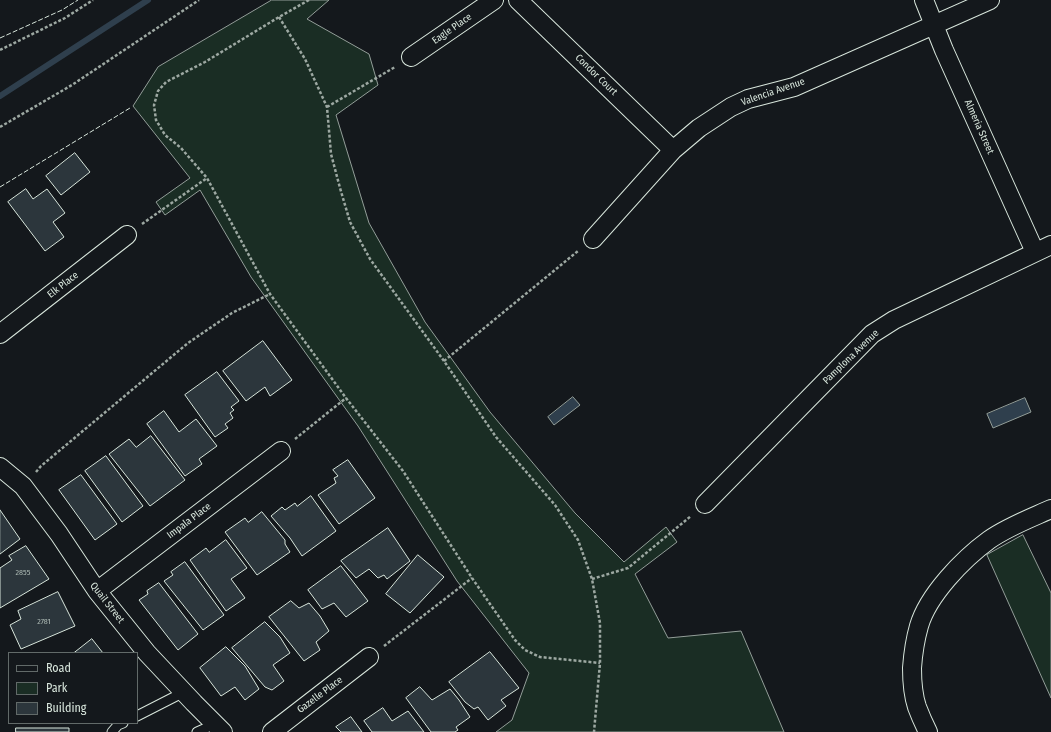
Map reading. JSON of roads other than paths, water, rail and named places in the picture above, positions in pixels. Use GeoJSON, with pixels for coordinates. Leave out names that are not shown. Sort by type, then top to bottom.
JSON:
{"type":"FeatureCollection","features":[{"type":"Feature","properties":{"kind":"street","name":"Eagle Place"},"geometry":{"type":"LineString","coordinates":[[411,57],[494,0]]}},
{"type":"Feature","properties":{"kind":"street","name":"Condor Court"},"geometry":{"type":"LineString","coordinates":[[518,0],[673,150]]}},
{"type":"Feature","properties":{"kind":"street","name":"Almeria Street"},"geometry":{"type":"LineString","coordinates":[[924,0],[934,24],[1043,249]]}},
{"type":"Feature","properties":{"kind":"street","name":"Valencia Avenue"},"geometry":{"type":"LineString","coordinates":[[593,239],[673,150],[699,128],[731,107],[748,99],[794,87],[990,0]]}},
{"type":"Feature","properties":{"kind":"street","name":"Elk Place"},"geometry":{"type":"LineString","coordinates":[[0,334],[127,235]]}},
{"type":"Feature","properties":{"kind":"street","name":"Pamplona Avenue"},"geometry":{"type":"LineString","coordinates":[[705,504],[872,334],[894,320],[1043,249]]}},
{"type":"Feature","properties":{"kind":"street","name":"Impala Place"},"geometry":{"type":"LineString","coordinates":[[97,592],[281,451]]}},
{"type":"Feature","properties":{"kind":"street","name":"Quail Street"},"geometry":{"type":"LineString","coordinates":[[0,467],[23,486],[59,534],[97,592],[147,653],[219,728]]}},
{"type":"Feature","properties":{"kind":"street"},"geometry":{"type":"LineString","coordinates":[[928,732],[916,706],[912,678],[913,651],[919,625],[929,604],[945,581],[989,540],[1051,509]]}},
{"type":"Feature","properties":{"kind":"street","name":"Gazelle Place"},"geometry":{"type":"LineString","coordinates":[[272,732],[369,657]]}},
{"type":"Feature","properties":{"kind":"lane"},"geometry":{"type":"LineString","coordinates":[[138,715],[184,692]]}},
{"type":"Feature","properties":{"kind":"lane"},"geometry":{"type":"LineString","coordinates":[[112,732],[120,724]]}},
{"type":"Feature","properties":{"kind":"lane"},"geometry":{"type":"LineString","coordinates":[[197,732],[219,728]]}},
{"type":"Feature","properties":{"kind":"water"},"geometry":{"type":"Polygon","coordinates":[[[573,397],[580,405],[554,425],[548,417],[573,397]]]}},
{"type":"Feature","properties":{"kind":"water"},"geometry":{"type":"Polygon","coordinates":[[[1025,398],[1031,412],[993,428],[987,414],[1025,398]]]}},
{"type":"Feature","properties":{"kind":"waterway"},"geometry":{"type":"LineString","coordinates":[[0,96],[148,0]]}}]}
